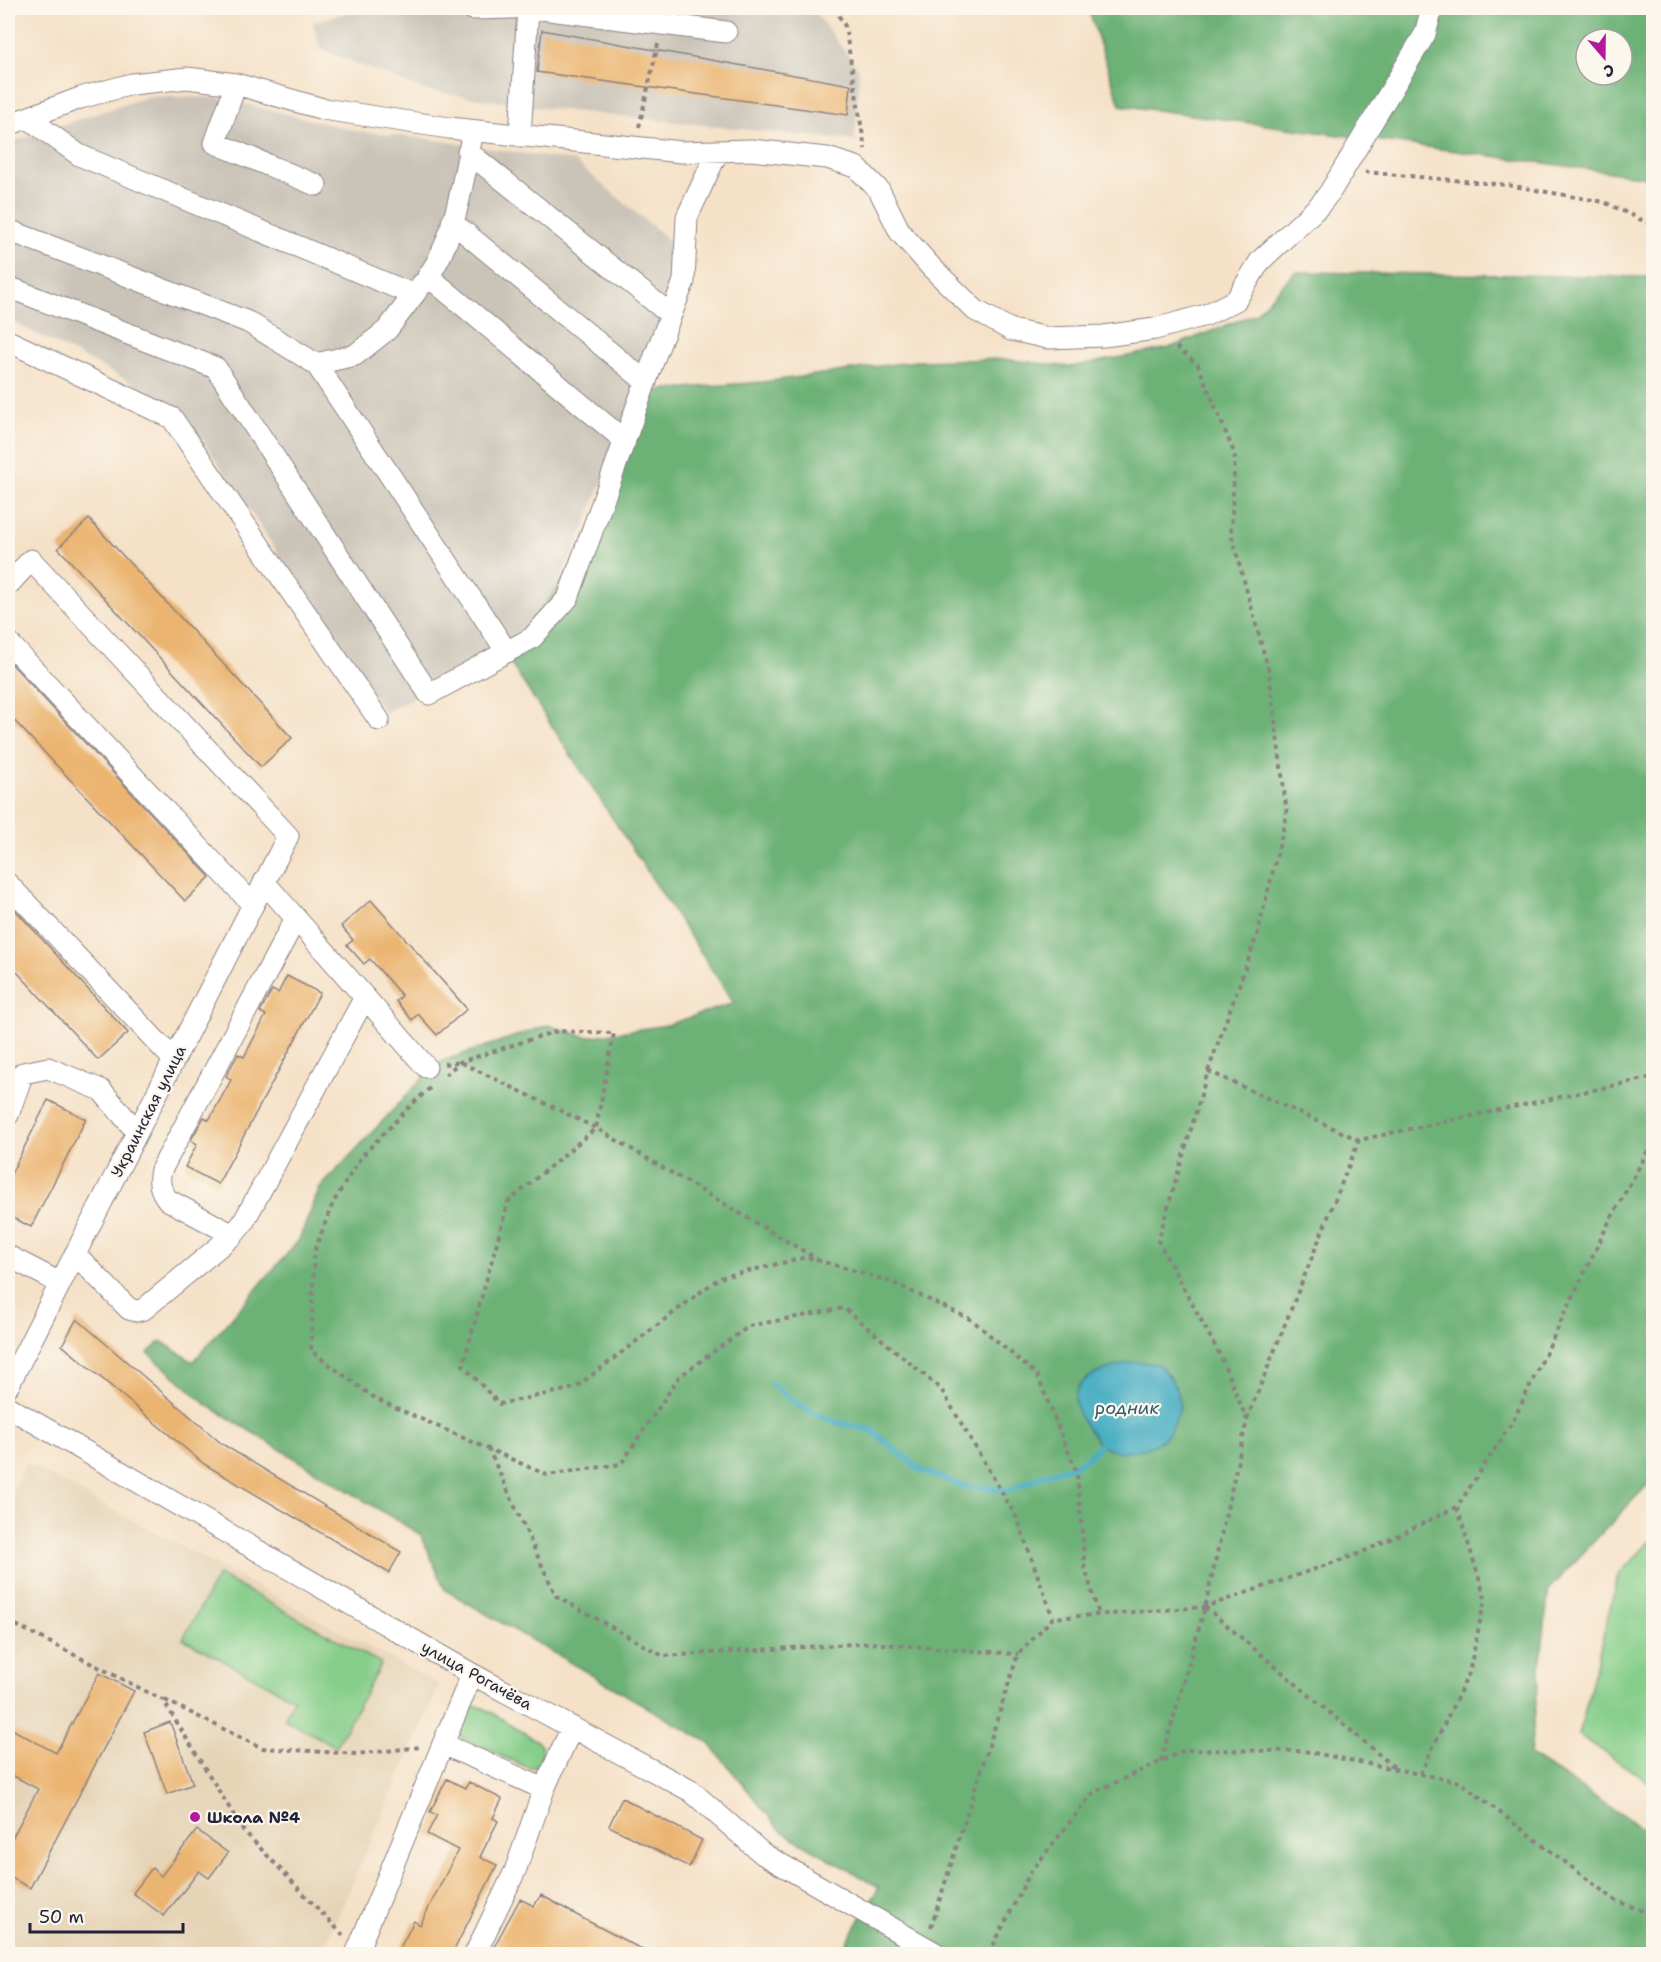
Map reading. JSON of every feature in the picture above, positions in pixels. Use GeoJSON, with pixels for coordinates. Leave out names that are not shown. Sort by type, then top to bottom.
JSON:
{"type":"FeatureCollection","features":[{"type":"Feature","properties":{"kind":"street"},"geometry":{"type":"LineString","coordinates":[[472,8],[513,8]]}},
{"type":"Feature","properties":{"kind":"street"},"geometry":{"type":"LineString","coordinates":[[520,136],[528,8]]}},
{"type":"Feature","properties":{"kind":"street"},"geometry":{"type":"LineString","coordinates":[[533,8],[726,32]]}},
{"type":"Feature","properties":{"kind":"street"},"geometry":{"type":"LineString","coordinates":[[8,125],[80,98],[132,84],[187,78],[236,84],[323,110],[473,131],[681,152],[751,150],[827,158],[856,167],[879,190],[900,232],[932,268],[975,310],[1011,330],[1048,338],[1104,336],[1155,329],[1206,315],[1236,300],[1260,261],[1319,206],[1425,34],[1432,8]]}},
{"type":"Feature","properties":{"kind":"street"},"geometry":{"type":"LineString","coordinates":[[236,84],[215,143],[316,185]]}},
{"type":"Feature","properties":{"kind":"street"},"geometry":{"type":"LineString","coordinates":[[28,118],[79,155],[414,295]]}},
{"type":"Feature","properties":{"kind":"street"},"geometry":{"type":"LineString","coordinates":[[316,364],[355,355],[387,330],[438,263],[452,222],[473,131]]}},
{"type":"Feature","properties":{"kind":"street"},"geometry":{"type":"LineString","coordinates":[[8,287],[216,368],[429,694],[532,638],[568,598],[645,382],[684,281],[687,217],[718,151]]}},
{"type":"Feature","properties":{"kind":"street"},"geometry":{"type":"LineString","coordinates":[[468,152],[671,315]]}},
{"type":"Feature","properties":{"kind":"street"},"geometry":{"type":"LineString","coordinates":[[452,222],[645,382]]}},
{"type":"Feature","properties":{"kind":"street"},"geometry":{"type":"LineString","coordinates":[[8,230],[248,322],[316,364],[507,652]]}},
{"type":"Feature","properties":{"kind":"street"},"geometry":{"type":"LineString","coordinates":[[428,276],[625,441]]}},
{"type":"Feature","properties":{"kind":"street"},"geometry":{"type":"LineString","coordinates":[[8,341],[172,418],[379,720]]}},
{"type":"Feature","properties":{"kind":"street","name":"Украинская улица"},"geometry":{"type":"LineString","coordinates":[[8,585],[31,560],[288,836],[8,1386]]}},
{"type":"Feature","properties":{"kind":"street"},"geometry":{"type":"LineString","coordinates":[[8,642],[252,905]]}},
{"type":"Feature","properties":{"kind":"street"},"geometry":{"type":"LineString","coordinates":[[264,882],[434,1076]]}},
{"type":"Feature","properties":{"kind":"street"},"geometry":{"type":"LineString","coordinates":[[8,884],[174,1060]]}},
{"type":"Feature","properties":{"kind":"street"},"geometry":{"type":"LineString","coordinates":[[234,1235],[168,1200],[161,1190],[159,1178],[161,1170],[296,918]]}},
{"type":"Feature","properties":{"kind":"street"},"geometry":{"type":"LineString","coordinates":[[75,1254],[129,1309],[137,1311],[144,1309],[234,1235],[243,1223],[365,997]]}},
{"type":"Feature","properties":{"kind":"street"},"geometry":{"type":"LineString","coordinates":[[8,1115],[15,1069],[48,1068],[101,1090],[137,1132]]}},
{"type":"Feature","properties":{"kind":"street"},"geometry":{"type":"LineString","coordinates":[[8,1257],[60,1283]]}},
{"type":"Feature","properties":{"kind":"street","name":"улица Рогачёва"},"geometry":{"type":"LineString","coordinates":[[8,1409],[472,1674],[691,1791],[763,1854],[931,1951]]}},
{"type":"Feature","properties":{"kind":"street"},"geometry":{"type":"LineString","coordinates":[[359,1953],[472,1674]]}},
{"type":"Feature","properties":{"kind":"street"},"geometry":{"type":"LineString","coordinates":[[475,1954],[515,1871],[544,1789],[572,1727]]}},
{"type":"Feature","properties":{"kind":"street"},"geometry":{"type":"LineString","coordinates":[[443,1744],[544,1789]]}},
{"type":"Feature","properties":{"kind":"path"},"geometry":{"type":"LineString","coordinates":[[834,8],[845,26],[870,181]]}},
{"type":"Feature","properties":{"kind":"path"},"geometry":{"type":"LineString","coordinates":[[634,148],[663,24]]}},
{"type":"Feature","properties":{"kind":"path"},"geometry":{"type":"LineString","coordinates":[[1343,170],[1508,185],[1572,196],[1604,202],[1653,226]]}},
{"type":"Feature","properties":{"kind":"path"},"geometry":{"type":"LineString","coordinates":[[1155,329],[1198,365],[1235,456],[1231,533],[1269,672],[1287,814],[1257,935],[1208,1071],[1158,1241],[1220,1355],[1247,1420]]}},
{"type":"Feature","properties":{"kind":"path"},"geometry":{"type":"LineString","coordinates":[[1053,1618],[1017,1518],[941,1389],[844,1308],[749,1326],[679,1377],[621,1464],[547,1475],[376,1399],[311,1351],[314,1252],[333,1203],[361,1157],[410,1106],[434,1076],[460,1062],[557,1031],[614,1033],[596,1128],[508,1202],[463,1365],[499,1404],[575,1388],[719,1278],[807,1257],[889,1281],[972,1320],[1037,1375],[1077,1473],[1085,1568],[1099,1615]]}},
{"type":"Feature","properties":{"kind":"path"},"geometry":{"type":"LineString","coordinates":[[434,1076],[460,1062]]}},
{"type":"Feature","properties":{"kind":"path"},"geometry":{"type":"LineString","coordinates":[[460,1062],[596,1128],[823,1262]]}},
{"type":"Feature","properties":{"kind":"path"},"geometry":{"type":"LineString","coordinates":[[1208,1071],[1359,1140],[1653,1077]]}},
{"type":"Feature","properties":{"kind":"path"},"geometry":{"type":"LineString","coordinates":[[1161,1761],[1205,1607],[1247,1420],[1359,1140]]}},
{"type":"Feature","properties":{"kind":"path"},"geometry":{"type":"LineString","coordinates":[[931,1951],[1018,1654],[1053,1618],[1205,1607],[1361,1553],[1457,1507],[1513,1421],[1608,1224],[1653,1140]]}},
{"type":"Feature","properties":{"kind":"path"},"geometry":{"type":"LineString","coordinates":[[488,1448],[556,1596],[663,1656],[868,1643],[1018,1654]]}},
{"type":"Feature","properties":{"kind":"path"},"geometry":{"type":"LineString","coordinates":[[1420,1774],[1468,1673],[1485,1598],[1457,1507]]}},
{"type":"Feature","properties":{"kind":"path"},"geometry":{"type":"LineString","coordinates":[[1205,1607],[1396,1769]]}},
{"type":"Feature","properties":{"kind":"path"},"geometry":{"type":"LineString","coordinates":[[8,1621],[262,1748],[357,1754],[443,1744]]}},
{"type":"Feature","properties":{"kind":"path"},"geometry":{"type":"LineString","coordinates":[[164,1700],[243,1830],[359,1953]]}},
{"type":"Feature","properties":{"kind":"path"},"geometry":{"type":"LineString","coordinates":[[989,1954],[1030,1873],[1093,1793],[1185,1750],[1304,1751],[1460,1782],[1616,1901],[1653,1915]]}},
{"type":"Feature","properties":{"kind":"shaded area"},"geometry":{"type":"Polygon","coordinates":[[[363,8],[812,8],[859,70],[855,141],[535,107],[423,90],[320,49],[313,22],[363,8]]]}},
{"type":"Feature","properties":{"kind":"shaded area"},"geometry":{"type":"Polygon","coordinates":[[[150,96],[219,98],[357,131],[574,161],[675,245],[666,316],[575,551],[531,631],[385,713],[181,408],[8,319],[8,143],[150,96]]]}},
{"type":"Feature","properties":{"kind":"shaded area","name":"Школа №4"},"geometry":{"type":"Polygon","coordinates":[[[26,1463],[440,1685],[321,1954],[194,1954],[171,1950],[167,1954],[8,1954],[8,1500],[26,1463]]]}},
{"type":"Feature","properties":{"kind":"green space"},"geometry":{"type":"Polygon","coordinates":[[[1088,8],[1653,8],[1653,178],[1120,105],[1088,8]]]}},
{"type":"Feature","properties":{"kind":"green space"},"geometry":{"type":"Polygon","coordinates":[[[1295,272],[1653,277],[1653,1479],[1549,1589],[1530,1755],[1653,1835],[1653,1954],[840,1954],[879,1887],[781,1831],[709,1743],[445,1590],[421,1535],[207,1405],[148,1353],[161,1341],[193,1362],[299,1240],[320,1188],[437,1063],[548,1025],[587,1037],[667,1025],[734,1003],[507,658],[584,550],[644,391],[763,382],[917,361],[1003,359],[1070,367],[1169,348],[1255,314],[1295,272]]]}},
{"type":"Feature","properties":{"kind":"green space"},"geometry":{"type":"Polygon","coordinates":[[[1653,1538],[1653,1785],[1579,1735],[1618,1575],[1653,1538]]]}},
{"type":"Feature","properties":{"kind":"green space"},"geometry":{"type":"Polygon","coordinates":[[[218,1575],[381,1663],[336,1747],[284,1719],[294,1699],[183,1639],[218,1575]]]}},
{"type":"Feature","properties":{"kind":"green space"},"geometry":{"type":"Polygon","coordinates":[[[476,1706],[486,1709],[537,1741],[541,1746],[543,1756],[536,1767],[529,1768],[461,1739],[458,1733],[463,1710],[476,1706]]]}},
{"type":"Feature","properties":{"kind":"water","name":"родник"},"geometry":{"type":"Polygon","coordinates":[[[1135,1362],[1158,1364],[1164,1370],[1177,1390],[1180,1405],[1178,1413],[1168,1434],[1154,1445],[1126,1452],[1108,1449],[1098,1443],[1081,1418],[1076,1406],[1076,1394],[1082,1383],[1095,1374],[1135,1362]]]}},
{"type":"Feature","properties":{"kind":"building"},"geometry":{"type":"Polygon","coordinates":[[[542,30],[851,85],[848,115],[537,72],[542,30]]]}},
{"type":"Feature","properties":{"kind":"building"},"geometry":{"type":"Polygon","coordinates":[[[89,519],[292,738],[261,767],[58,548],[89,519]]]}},
{"type":"Feature","properties":{"kind":"building"},"geometry":{"type":"Polygon","coordinates":[[[8,660],[210,877],[185,901],[8,714],[8,660]]]}},
{"type":"Feature","properties":{"kind":"building"},"geometry":{"type":"Polygon","coordinates":[[[371,900],[467,1009],[437,1035],[418,1014],[412,1020],[396,1001],[402,996],[370,959],[364,964],[347,945],[353,940],[341,926],[371,900]]]}},
{"type":"Feature","properties":{"kind":"building"},"geometry":{"type":"Polygon","coordinates":[[[8,902],[128,1033],[98,1060],[8,962],[8,902]]]}},
{"type":"Feature","properties":{"kind":"building"},"geometry":{"type":"Polygon","coordinates":[[[287,976],[320,993],[218,1184],[185,1167],[197,1144],[191,1140],[204,1117],[209,1120],[231,1080],[226,1076],[238,1054],[244,1057],[266,1015],[260,1012],[272,990],[278,993],[287,976]]]}},
{"type":"Feature","properties":{"kind":"building"},"geometry":{"type":"Polygon","coordinates":[[[48,1100],[86,1119],[31,1227],[8,1215],[8,1180],[48,1100]]]}},
{"type":"Feature","properties":{"kind":"building"},"geometry":{"type":"Polygon","coordinates":[[[77,1319],[222,1444],[401,1552],[389,1573],[204,1464],[62,1345],[77,1319]]]}},
{"type":"Feature","properties":{"kind":"building"},"geometry":{"type":"Polygon","coordinates":[[[99,1673],[134,1691],[30,1888],[8,1876],[8,1846],[38,1789],[8,1773],[8,1727],[56,1753],[99,1673]]]}},
{"type":"Feature","properties":{"kind":"building"},"geometry":{"type":"Polygon","coordinates":[[[170,1722],[193,1784],[167,1794],[144,1732],[170,1722]]]}},
{"type":"Feature","properties":{"kind":"building"},"geometry":{"type":"Polygon","coordinates":[[[447,1779],[465,1788],[469,1782],[502,1799],[493,1818],[498,1821],[480,1857],[497,1865],[452,1954],[397,1954],[414,1921],[420,1925],[458,1850],[427,1834],[437,1815],[430,1812],[447,1779]]]}},
{"type":"Feature","properties":{"kind":"building"},"geometry":{"type":"Polygon","coordinates":[[[622,1798],[702,1840],[689,1867],[609,1826],[622,1798]]]}},
{"type":"Feature","properties":{"kind":"building"},"geometry":{"type":"Polygon","coordinates":[[[197,1830],[228,1853],[209,1878],[199,1871],[164,1916],[133,1893],[152,1868],[161,1876],[197,1830]]]}},
{"type":"Feature","properties":{"kind":"building"},"geometry":{"type":"Polygon","coordinates":[[[541,1895],[651,1954],[490,1954],[520,1899],[534,1906],[541,1895]]]}},
{"type":"Feature","properties":{"kind":"waterway"},"geometry":{"type":"LineString","coordinates":[[772,1384],[794,1402],[814,1413],[835,1422],[871,1430],[920,1470],[962,1486],[1010,1490],[1075,1465],[1087,1458],[1099,1445]]}},
{"type":"Feature","properties":{"kind":"place","name":"Школа №4"},"geometry":{"type":"Point","coordinates":[195,1817]}}]}
